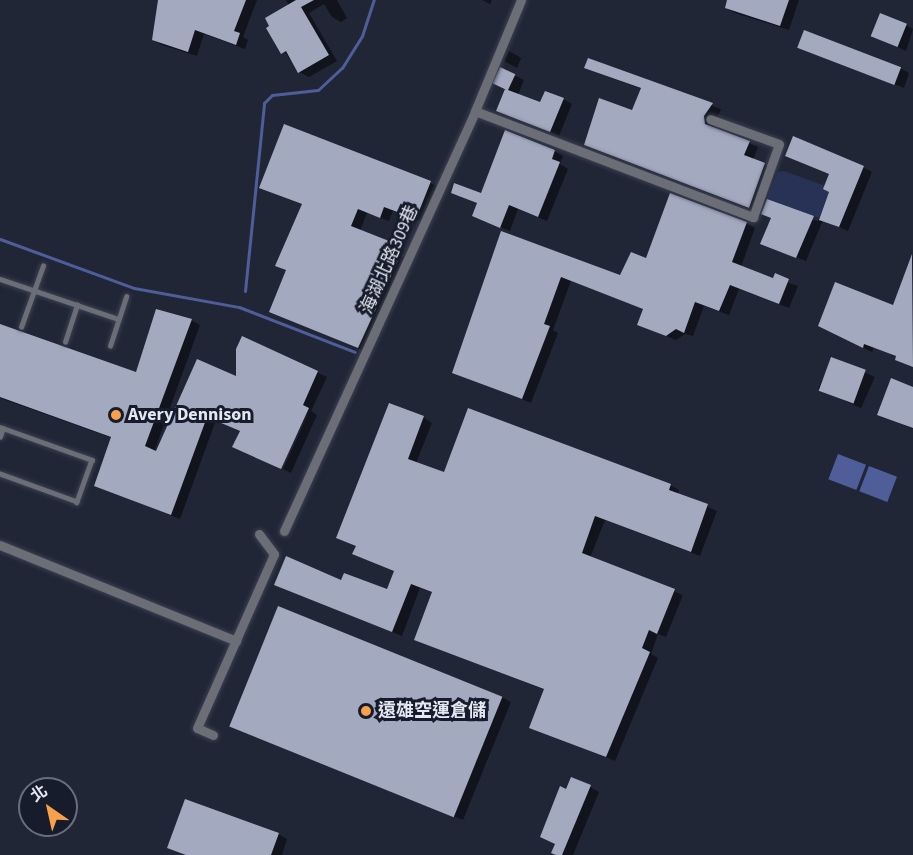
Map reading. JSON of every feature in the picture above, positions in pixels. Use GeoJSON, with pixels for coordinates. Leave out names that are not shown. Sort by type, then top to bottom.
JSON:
{"type":"FeatureCollection","features":[{"type":"Feature","properties":{"kind":"street","name":"海湖北路309巷"},"geometry":{"type":"LineString","coordinates":[[284,531],[475,111],[521,0]]}},
{"type":"Feature","properties":{"kind":"street"},"geometry":{"type":"LineString","coordinates":[[475,111],[753,217],[779,144],[710,119]]}},
{"type":"Feature","properties":{"kind":"street"},"geometry":{"type":"LineString","coordinates":[[213,735],[197,728],[274,554],[259,534]]}},
{"type":"Feature","properties":{"kind":"street"},"geometry":{"type":"LineString","coordinates":[[0,545],[236,640]]}},
{"type":"Feature","properties":{"kind":"lane"},"geometry":{"type":"LineString","coordinates":[[21,327],[43,266]]}},
{"type":"Feature","properties":{"kind":"lane"},"geometry":{"type":"LineString","coordinates":[[0,279],[118,319]]}},
{"type":"Feature","properties":{"kind":"lane"},"geometry":{"type":"LineString","coordinates":[[111,346],[126,297]]}},
{"type":"Feature","properties":{"kind":"lane"},"geometry":{"type":"LineString","coordinates":[[65,342],[77,305]]}},
{"type":"Feature","properties":{"kind":"lane"},"geometry":{"type":"LineString","coordinates":[[0,437],[1,428],[92,460],[77,502],[0,474]]}},
{"type":"Feature","properties":{"kind":"shaded area"},"geometry":{"type":"Polygon","coordinates":[[[784,171],[825,186],[829,192],[819,218],[767,199],[778,172],[784,171]]]}},
{"type":"Feature","properties":{"kind":"shaded area"},"geometry":{"type":"Polygon","coordinates":[[[838,454],[866,465],[856,490],[828,479],[838,454]]]}},
{"type":"Feature","properties":{"kind":"shaded area"},"geometry":{"type":"Polygon","coordinates":[[[869,466],[897,477],[887,502],[859,491],[869,466]]]}},
{"type":"Feature","properties":{"kind":"building"},"geometry":{"type":"Polygon","coordinates":[[[158,0],[246,0],[234,31],[240,33],[236,45],[195,30],[188,52],[152,40],[158,0]]]}},
{"type":"Feature","properties":{"kind":"building"},"geometry":{"type":"Polygon","coordinates":[[[296,0],[314,0],[301,7],[329,55],[298,73],[286,51],[281,54],[266,28],[269,26],[265,18],[296,0]]]}},
{"type":"Feature","properties":{"kind":"building"},"geometry":{"type":"Polygon","coordinates":[[[727,0],[789,0],[780,26],[725,8],[727,0]]]}},
{"type":"Feature","properties":{"kind":"building"},"geometry":{"type":"Polygon","coordinates":[[[880,13],[907,24],[898,47],[871,36],[880,13]]]}},
{"type":"Feature","properties":{"kind":"building"},"geometry":{"type":"Polygon","coordinates":[[[804,30],[901,67],[894,85],[797,48],[804,30]]]}},
{"type":"Feature","properties":{"kind":"building"},"geometry":{"type":"Polygon","coordinates":[[[588,58],[713,103],[704,116],[705,124],[750,141],[744,155],[765,163],[749,208],[584,145],[599,98],[632,110],[641,88],[584,68],[588,58]]]}},
{"type":"Feature","properties":{"kind":"building"},"geometry":{"type":"Polygon","coordinates":[[[500,67],[515,74],[508,90],[492,83],[500,67]]]}},
{"type":"Feature","properties":{"kind":"building"},"geometry":{"type":"Polygon","coordinates":[[[505,89],[540,102],[545,91],[564,98],[550,132],[496,111],[505,89]]]}},
{"type":"Feature","properties":{"kind":"building"},"geometry":{"type":"Polygon","coordinates":[[[284,124],[431,181],[416,219],[384,207],[380,218],[358,209],[351,226],[389,241],[386,248],[401,254],[358,348],[269,312],[286,270],[275,266],[302,204],[259,188],[284,124]]]}},
{"type":"Feature","properties":{"kind":"building"},"geometry":{"type":"Polygon","coordinates":[[[505,130],[555,150],[552,159],[560,162],[538,217],[509,205],[500,228],[472,216],[477,203],[451,193],[454,183],[481,193],[505,130]]]}},
{"type":"Feature","properties":{"kind":"building"},"geometry":{"type":"Polygon","coordinates":[[[793,136],[864,166],[839,227],[819,220],[829,192],[823,189],[829,174],[785,156],[793,136]]]}},
{"type":"Feature","properties":{"kind":"building"},"geometry":{"type":"Polygon","coordinates":[[[670,193],[747,222],[732,262],[773,278],[775,273],[789,279],[779,304],[730,285],[719,311],[695,302],[684,333],[676,329],[666,336],[637,325],[643,309],[561,277],[544,324],[550,326],[522,399],[452,373],[501,231],[620,275],[631,252],[646,258],[670,193]]]}},
{"type":"Feature","properties":{"kind":"building"},"geometry":{"type":"Polygon","coordinates":[[[767,199],[814,216],[796,258],[760,244],[771,218],[761,214],[767,199]]]}},
{"type":"Feature","properties":{"kind":"building"},"geometry":{"type":"Polygon","coordinates":[[[912,254],[913,367],[895,360],[896,356],[864,344],[863,348],[818,326],[835,282],[893,305],[912,254]]]}},
{"type":"Feature","properties":{"kind":"building","name":"Avery Dennison"},"geometry":{"type":"Polygon","coordinates":[[[156,309],[192,319],[145,446],[156,451],[197,359],[236,376],[236,349],[242,336],[318,371],[303,405],[309,408],[281,469],[232,447],[240,431],[207,417],[171,515],[94,486],[111,437],[0,397],[0,324],[136,372],[156,309]]]}},
{"type":"Feature","properties":{"kind":"building"},"geometry":{"type":"Polygon","coordinates":[[[831,357],[866,370],[853,403],[819,391],[831,357]]]}},
{"type":"Feature","properties":{"kind":"building"},"geometry":{"type":"Polygon","coordinates":[[[891,378],[913,387],[913,428],[877,415],[891,378]]]}},
{"type":"Feature","properties":{"kind":"building"},"geometry":{"type":"Polygon","coordinates":[[[389,403],[424,416],[408,459],[444,472],[468,408],[671,484],[669,490],[708,504],[691,552],[595,516],[582,553],[675,589],[657,634],[649,630],[642,648],[650,652],[606,757],[529,728],[544,689],[414,640],[432,592],[411,584],[392,632],[274,585],[286,556],[341,580],[344,573],[387,589],[394,571],[352,554],[356,546],[336,538],[389,403]]]}},
{"type":"Feature","properties":{"kind":"building","name":"遠雄空運倉儲"},"geometry":{"type":"Polygon","coordinates":[[[278,606],[502,697],[454,817],[229,727],[278,606]]]}},
{"type":"Feature","properties":{"kind":"building"},"geometry":{"type":"Polygon","coordinates":[[[571,777],[591,785],[562,855],[556,855],[551,853],[555,844],[540,837],[560,786],[566,789],[571,777]]]}},
{"type":"Feature","properties":{"kind":"building"},"geometry":{"type":"Polygon","coordinates":[[[185,799],[279,833],[271,855],[186,855],[167,848],[185,799]]]}},
{"type":"Feature","properties":{"kind":"waterway"},"geometry":{"type":"LineString","coordinates":[[245,291],[264,103],[272,95],[318,90],[342,68],[362,36],[374,0]]}},
{"type":"Feature","properties":{"kind":"waterway"},"geometry":{"type":"LineString","coordinates":[[0,239],[134,288],[239,307],[355,352]]}},
{"type":"Feature","properties":{"kind":"place","name":"Avery Dennison"},"geometry":{"type":"Point","coordinates":[116,415]}},
{"type":"Feature","properties":{"kind":"place","name":"遠雄空運倉儲"},"geometry":{"type":"Point","coordinates":[366,711]}}]}
